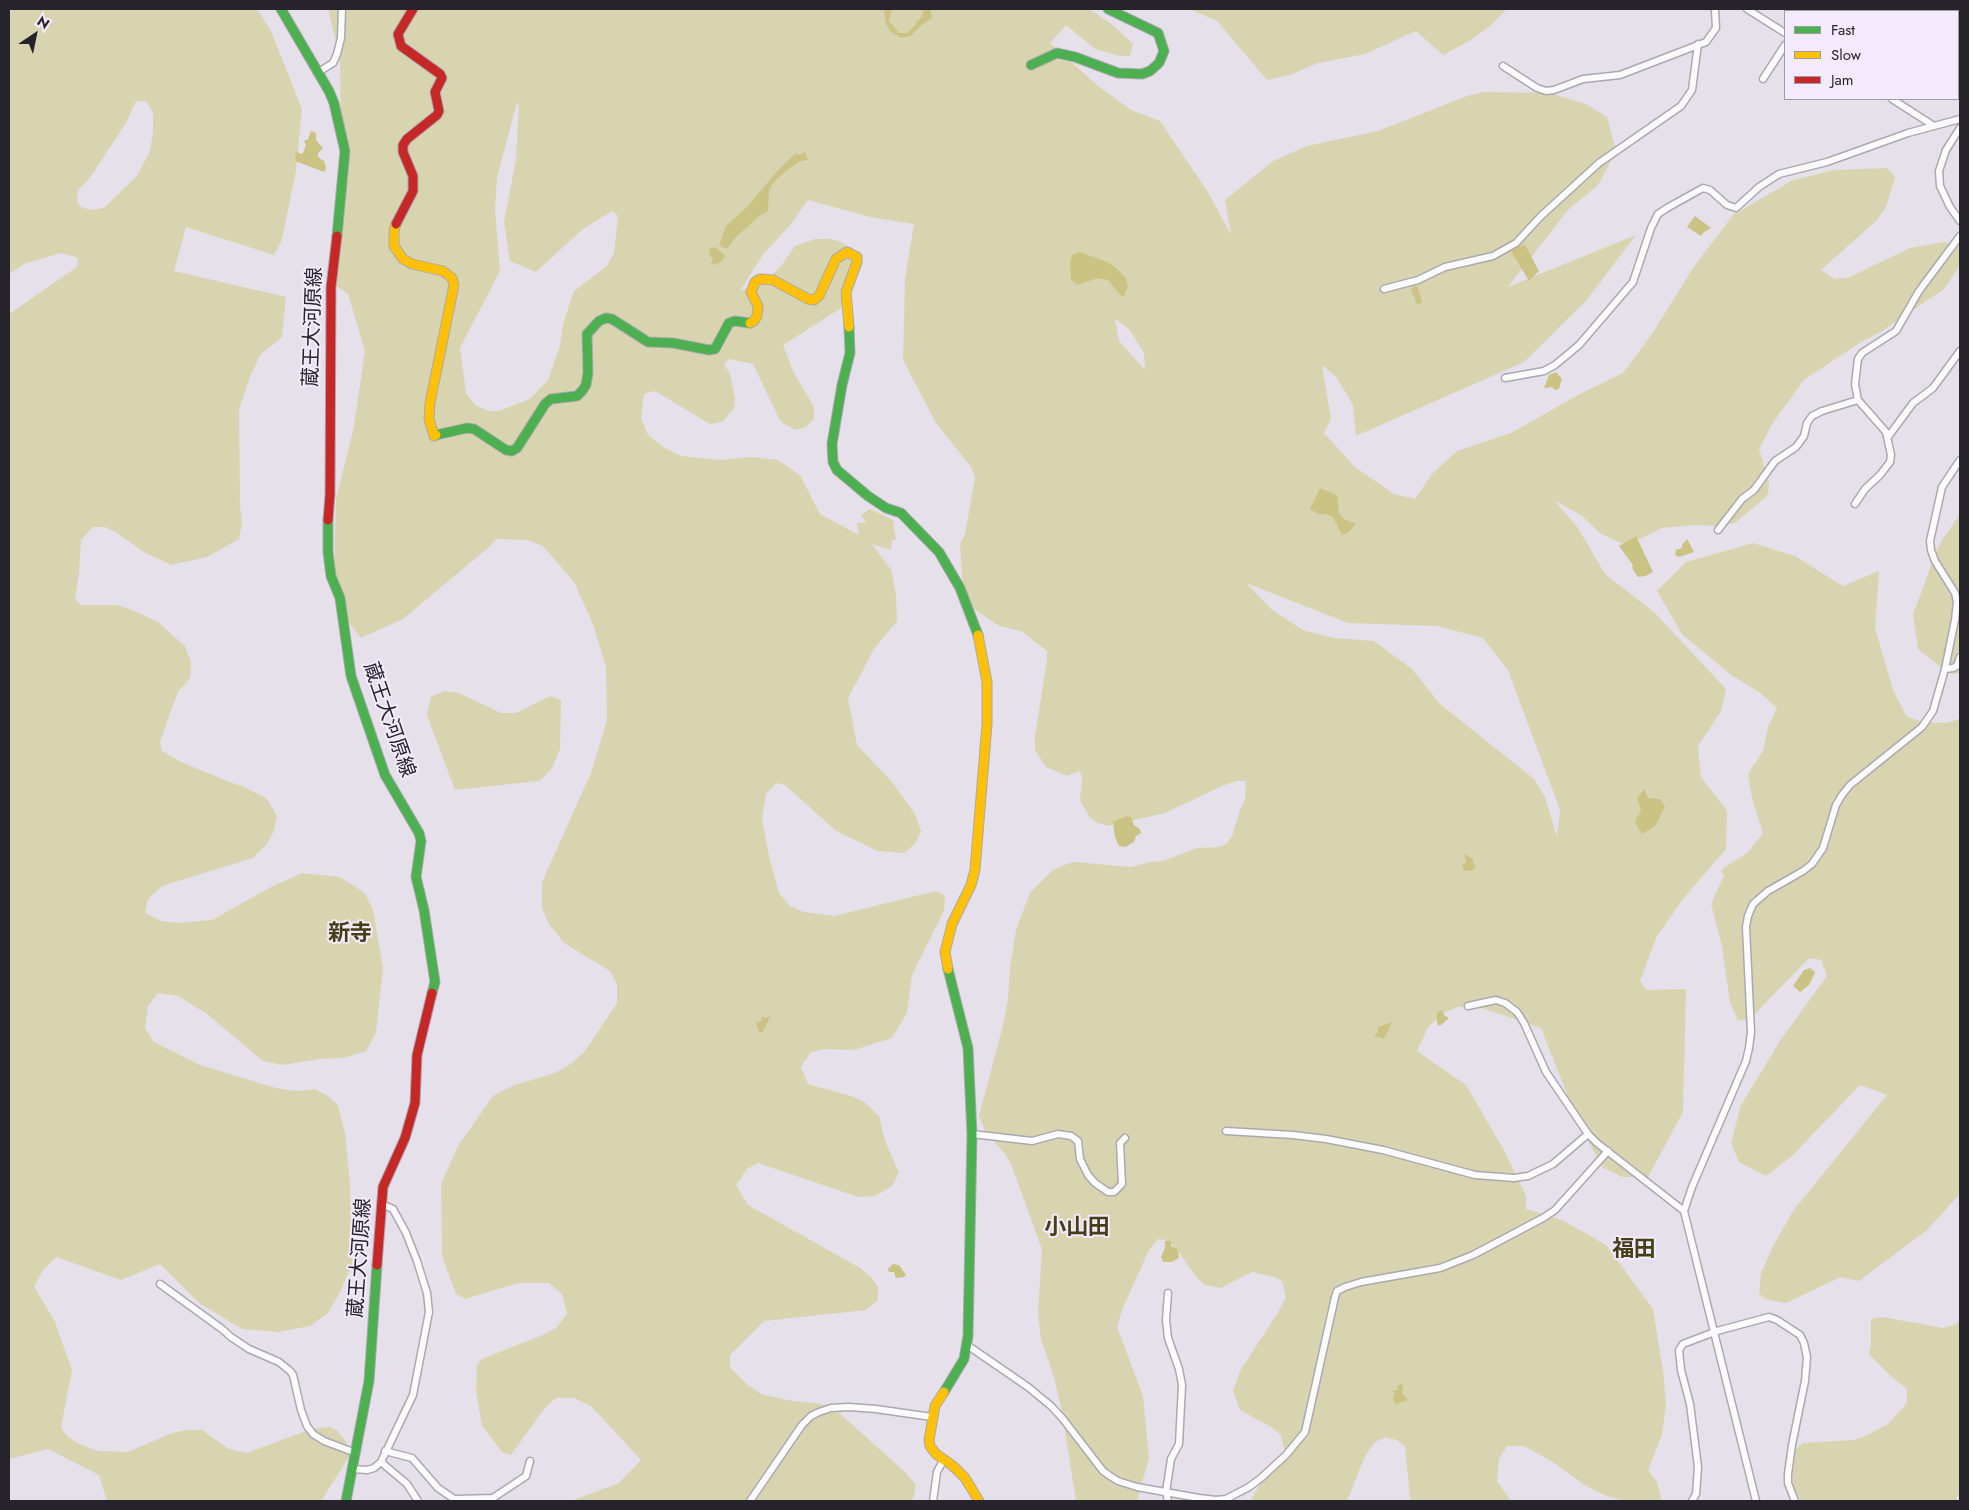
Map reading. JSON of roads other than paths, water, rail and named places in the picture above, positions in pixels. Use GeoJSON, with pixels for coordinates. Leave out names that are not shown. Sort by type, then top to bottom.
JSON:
{"type":"FeatureCollection","features":[{"type":"Feature","properties":{"kind":"street","name":"蔵王大河原線"},"geometry":{"type":"LineString","coordinates":[[281,9],[334,103],[345,150],[330,288],[328,420],[330,494],[327,526],[328,552],[332,576],[340,598],[351,676],[385,774],[419,833],[421,841],[416,877],[424,910],[435,982],[417,1055],[414,1103],[405,1138],[383,1187],[369,1381],[346,1501]]}},
{"type":"Feature","properties":{"kind":"street"},"geometry":{"type":"LineString","coordinates":[[318,73],[333,62],[337,54],[342,38],[342,9]]}},
{"type":"Feature","properties":{"kind":"street"},"geometry":{"type":"LineString","coordinates":[[413,9],[398,34],[401,46],[440,74],[442,78],[435,92],[439,111],[437,115],[407,139],[404,145],[403,152],[413,176],[413,191],[397,222],[394,231],[394,246],[403,259],[412,264],[443,271],[452,278],[454,285],[430,403],[429,419],[434,436],[467,428],[474,429],[506,450],[512,451],[517,448],[545,404],[551,399],[577,396],[582,391],[586,385],[588,373],[587,334],[599,321],[606,318],[612,319],[648,342],[673,343],[709,350],[715,349],[729,324],[735,321],[748,324],[754,322],[758,306],[751,292],[755,282],[760,279],[773,280],[803,297],[814,300],[819,296],[836,259],[847,252],[857,257],[846,292],[846,317],[850,333],[850,353],[842,385],[832,444],[833,462],[837,470],[868,496],[886,508],[901,513],[939,552],[960,588],[978,632],[987,682],[987,724],[974,870],[964,900],[952,924],[945,952],[951,986],[968,1048],[972,1134],[967,1345],[964,1359],[958,1371],[938,1400],[932,1417],[929,1440],[930,1446],[936,1454],[965,1478],[979,1501]]}},
{"type":"Feature","properties":{"kind":"street"},"geometry":{"type":"LineString","coordinates":[[1031,65],[1057,53],[1118,73],[1142,74],[1150,71],[1159,63],[1164,51],[1158,32],[1108,9]]}},
{"type":"Feature","properties":{"kind":"street"},"geometry":{"type":"LineString","coordinates":[[1503,66],[1537,88],[1546,91],[1554,90],[1583,79],[1620,75],[1706,42],[1716,28],[1715,9]]}},
{"type":"Feature","properties":{"kind":"street"},"geometry":{"type":"LineString","coordinates":[[1747,9],[1784,32]]}},
{"type":"Feature","properties":{"kind":"street"},"geometry":{"type":"LineString","coordinates":[[1384,289],[1411,283],[1444,267],[1493,256],[1516,243],[1541,216],[1600,163],[1681,106],[1692,90],[1698,44]]}},
{"type":"Feature","properties":{"kind":"street"},"geometry":{"type":"LineString","coordinates":[[1763,78],[1784,46]]}},
{"type":"Feature","properties":{"kind":"street"},"geometry":{"type":"LineString","coordinates":[[1894,100],[1934,126]]}},
{"type":"Feature","properties":{"kind":"street"},"geometry":{"type":"LineString","coordinates":[[1505,378],[1544,371],[1555,365],[1579,345],[1633,282],[1650,228],[1658,214],[1667,208],[1704,188],[1710,190],[1727,205],[1736,208],[1759,187],[1779,174],[1827,162],[1851,152],[1960,119]]}},
{"type":"Feature","properties":{"kind":"street"},"geometry":{"type":"LineString","coordinates":[[1960,128],[1946,150],[1939,172],[1940,186],[1950,207],[1960,220]]}},
{"type":"Feature","properties":{"kind":"street"},"geometry":{"type":"LineString","coordinates":[[1855,504],[1865,489],[1890,462],[1888,437],[1858,400],[1855,384],[1858,359],[1862,353],[1896,331],[1919,291],[1960,236]]}},
{"type":"Feature","properties":{"kind":"street"},"geometry":{"type":"LineString","coordinates":[[1888,437],[1913,402],[1933,388],[1960,351]]}},
{"type":"Feature","properties":{"kind":"street"},"geometry":{"type":"LineString","coordinates":[[1718,530],[1742,499],[1754,490],[1775,461],[1796,447],[1804,436],[1807,423],[1812,416],[1858,400]]}},
{"type":"Feature","properties":{"kind":"street"},"geometry":{"type":"LineString","coordinates":[[1756,1501],[1684,1212],[1692,1187],[1746,1061],[1749,1048],[1751,1032],[1746,927],[1753,904],[1768,891],[1812,864],[1823,848],[1836,805],[1842,795],[1850,785],[1922,727],[1933,711],[1945,669],[1957,602],[1955,593],[1935,561],[1930,541],[1942,487],[1960,460]]}},
{"type":"Feature","properties":{"kind":"street"},"geometry":{"type":"LineString","coordinates":[[1945,669],[1957,666],[1960,657]]}},
{"type":"Feature","properties":{"kind":"street"},"geometry":{"type":"LineString","coordinates":[[1468,1006],[1496,1000],[1504,1003],[1516,1012],[1524,1023],[1546,1072],[1588,1134],[1684,1212]]}},
{"type":"Feature","properties":{"kind":"street"},"geometry":{"type":"LineString","coordinates":[[1226,1131],[1293,1134],[1326,1139],[1383,1150],[1475,1175],[1514,1178],[1528,1176],[1553,1164],[1588,1134]]}},
{"type":"Feature","properties":{"kind":"street"},"geometry":{"type":"LineString","coordinates":[[972,1134],[1032,1141],[1058,1134],[1071,1136],[1078,1141],[1080,1159],[1088,1175],[1095,1183],[1108,1192],[1114,1192],[1122,1184],[1120,1143],[1125,1138]]}},
{"type":"Feature","properties":{"kind":"street"},"geometry":{"type":"LineString","coordinates":[[967,1345],[1028,1387],[1050,1406],[1063,1419],[1103,1471],[1118,1481],[1137,1487],[1217,1501],[1233,1496],[1261,1478],[1286,1455],[1305,1432],[1335,1297],[1338,1291],[1361,1282],[1440,1268],[1473,1256],[1555,1210],[1608,1151]]}},
{"type":"Feature","properties":{"kind":"street"},"geometry":{"type":"LineString","coordinates":[[352,1469],[360,1470],[378,1465],[413,1395],[429,1304],[417,1261],[406,1233],[394,1209],[381,1204]]}},
{"type":"Feature","properties":{"kind":"street"},"geometry":{"type":"LineString","coordinates":[[160,1284],[249,1349],[279,1362],[290,1370],[307,1426],[324,1441],[356,1453]]}},
{"type":"Feature","properties":{"kind":"street"},"geometry":{"type":"LineString","coordinates":[[1168,1293],[1166,1320],[1168,1338],[1180,1369],[1182,1385],[1180,1444],[1171,1459],[1166,1492],[1168,1501]]}},
{"type":"Feature","properties":{"kind":"street"},"geometry":{"type":"LineString","coordinates":[[1692,1501],[1696,1494],[1698,1467],[1690,1404],[1681,1370],[1679,1350],[1683,1344],[1714,1332],[1770,1318],[1777,1320],[1800,1335],[1803,1339],[1806,1358],[1805,1381],[1788,1474],[1788,1483],[1795,1501]]}},
{"type":"Feature","properties":{"kind":"street"},"geometry":{"type":"LineString","coordinates":[[750,1501],[802,1425],[811,1416],[819,1412],[831,1408],[867,1408],[932,1417]]}},
{"type":"Feature","properties":{"kind":"street"},"geometry":{"type":"LineString","coordinates":[[385,1451],[412,1458],[438,1488],[456,1500],[493,1498],[526,1476],[530,1461]]}},
{"type":"Feature","properties":{"kind":"street"},"geometry":{"type":"LineString","coordinates":[[933,1501],[937,1472],[944,1460]]}},
{"type":"Feature","properties":{"kind":"street"},"geometry":{"type":"LineString","coordinates":[[378,1465],[407,1484],[418,1501]]}},
{"type":"Feature","properties":{"kind":"district","name":"新寺"},"geometry":{"type":"Point","coordinates":[350,935]}},
{"type":"Feature","properties":{"kind":"district","name":"小山田"},"geometry":{"type":"Point","coordinates":[1077,1229]}},
{"type":"Feature","properties":{"kind":"district","name":"福田"},"geometry":{"type":"Point","coordinates":[1634,1251]}}]}
